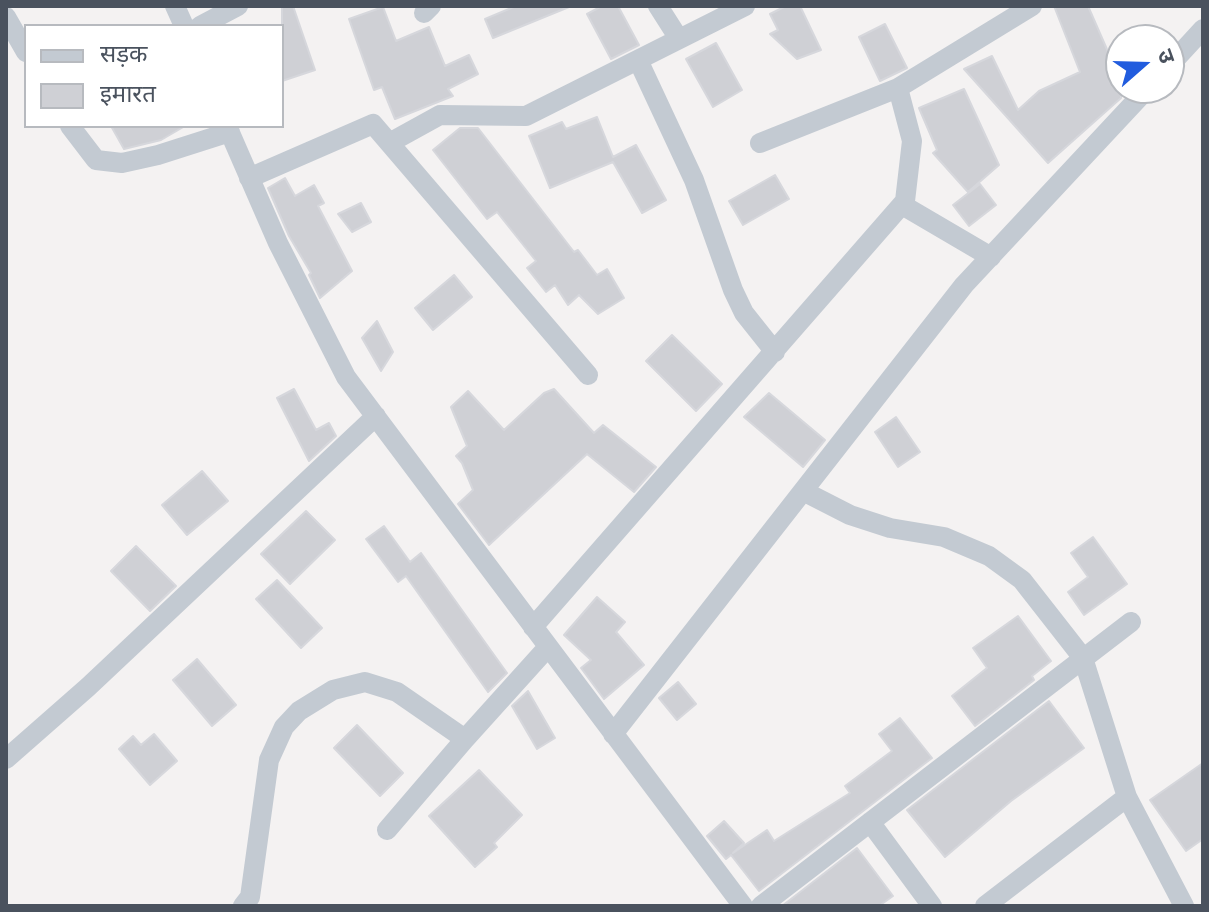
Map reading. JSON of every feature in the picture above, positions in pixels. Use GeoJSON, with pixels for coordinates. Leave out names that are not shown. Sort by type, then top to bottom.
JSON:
{"type":"FeatureCollection","features":[{"type":"Feature","properties":{"kind":"street"},"geometry":{"type":"LineString","coordinates":[[204,24],[238,6]]}},
{"type":"Feature","properties":{"kind":"street"},"geometry":{"type":"LineString","coordinates":[[658,6],[679,39]]}},
{"type":"Feature","properties":{"kind":"street"},"geometry":{"type":"LineString","coordinates":[[391,142],[440,115],[526,116],[745,6]]}},
{"type":"Feature","properties":{"kind":"street"},"geometry":{"type":"LineString","coordinates":[[760,143],[898,88],[1032,6]]}},
{"type":"Feature","properties":{"kind":"street"},"geometry":{"type":"LineString","coordinates":[[6,17],[24,48]]}},
{"type":"Feature","properties":{"kind":"street"},"geometry":{"type":"LineString","coordinates":[[1185,49],[1203,29]]}},
{"type":"Feature","properties":{"kind":"street"},"geometry":{"type":"LineString","coordinates":[[638,60],[694,180],[733,290],[744,313],[775,352]]}},
{"type":"Feature","properties":{"kind":"street"},"geometry":{"type":"LineString","coordinates":[[898,88],[912,141],[904,206],[991,257]]}},
{"type":"Feature","properties":{"kind":"street"},"geometry":{"type":"LineString","coordinates":[[613,734],[964,285],[1133,104]]}},
{"type":"Feature","properties":{"kind":"street"},"geometry":{"type":"LineString","coordinates":[[249,178],[373,124],[588,375]]}},
{"type":"Feature","properties":{"kind":"street"},"geometry":{"type":"LineString","coordinates":[[72,128],[96,160],[122,163],[158,155],[229,129],[278,243],[346,377],[743,906]]}},
{"type":"Feature","properties":{"kind":"street"},"geometry":{"type":"LineString","coordinates":[[533,627],[905,201]]}},
{"type":"Feature","properties":{"kind":"street"},"geometry":{"type":"LineString","coordinates":[[6,759],[88,687],[376,416]]}},
{"type":"Feature","properties":{"kind":"street"},"geometry":{"type":"LineString","coordinates":[[803,491],[850,515],[890,528],[944,537],[989,556],[1022,580],[1083,658],[1127,797],[1184,906]]}},
{"type":"Feature","properties":{"kind":"street"},"geometry":{"type":"LineString","coordinates":[[761,906],[1131,622]]}},
{"type":"Feature","properties":{"kind":"street"},"geometry":{"type":"LineString","coordinates":[[387,830],[548,647]]}},
{"type":"Feature","properties":{"kind":"street"},"geometry":{"type":"LineString","coordinates":[[243,906],[250,897],[269,760],[284,727],[299,711],[333,690],[365,682],[397,692],[465,739]]}},
{"type":"Feature","properties":{"kind":"street"},"geometry":{"type":"LineString","coordinates":[[985,906],[1127,797]]}},
{"type":"Feature","properties":{"kind":"street"},"geometry":{"type":"LineString","coordinates":[[870,822],[932,906]]}},
{"type":"Feature","properties":{"kind":"building"},"geometry":{"type":"Polygon","coordinates":[[[282,6],[293,6],[315,70],[284,80],[282,6]]]}},
{"type":"Feature","properties":{"kind":"building"},"geometry":{"type":"Polygon","coordinates":[[[516,6],[569,7],[493,38],[485,19],[516,6]]]}},
{"type":"Feature","properties":{"kind":"building"},"geometry":{"type":"Polygon","coordinates":[[[602,6],[618,6],[639,45],[611,59],[587,14],[602,6]]]}},
{"type":"Feature","properties":{"kind":"building"},"geometry":{"type":"Polygon","coordinates":[[[786,6],[800,6],[821,50],[797,59],[770,34],[778,30],[770,14],[786,6]]]}},
{"type":"Feature","properties":{"kind":"building"},"geometry":{"type":"Polygon","coordinates":[[[1054,6],[1088,6],[1105,45],[1105,104],[1114,104],[1048,163],[964,69],[992,56],[1018,110],[1039,91],[1080,72],[1054,6]]]}},
{"type":"Feature","properties":{"kind":"building"},"geometry":{"type":"Polygon","coordinates":[[[383,7],[396,41],[429,27],[445,66],[469,55],[478,74],[448,89],[453,96],[395,119],[382,87],[374,90],[349,19],[383,7]]]}},
{"type":"Feature","properties":{"kind":"building"},"geometry":{"type":"Polygon","coordinates":[[[885,24],[907,68],[880,81],[859,37],[885,24]]]}},
{"type":"Feature","properties":{"kind":"building"},"geometry":{"type":"Polygon","coordinates":[[[716,43],[742,90],[713,107],[686,59],[716,43]]]}},
{"type":"Feature","properties":{"kind":"building"},"geometry":{"type":"Polygon","coordinates":[[[964,89],[999,165],[968,192],[933,153],[937,150],[919,108],[964,89]]]}},
{"type":"Feature","properties":{"kind":"building"},"geometry":{"type":"Polygon","coordinates":[[[597,117],[613,157],[636,145],[666,200],[642,213],[613,162],[550,188],[529,136],[562,122],[566,129],[597,117]]]}},
{"type":"Feature","properties":{"kind":"building"},"geometry":{"type":"Polygon","coordinates":[[[112,128],[182,128],[161,140],[124,149],[112,128]]]}},
{"type":"Feature","properties":{"kind":"building"},"geometry":{"type":"Polygon","coordinates":[[[460,128],[478,128],[574,252],[578,250],[597,275],[607,269],[624,298],[598,314],[579,295],[568,305],[555,285],[546,292],[527,268],[536,261],[497,212],[487,219],[433,150],[460,128]]]}},
{"type":"Feature","properties":{"kind":"building"},"geometry":{"type":"Polygon","coordinates":[[[775,175],[789,199],[743,225],[729,201],[775,175]]]}},
{"type":"Feature","properties":{"kind":"building"},"geometry":{"type":"Polygon","coordinates":[[[285,178],[295,196],[314,185],[324,203],[318,206],[352,271],[320,298],[309,275],[311,273],[289,236],[268,188],[285,178]]]}},
{"type":"Feature","properties":{"kind":"building"},"geometry":{"type":"Polygon","coordinates":[[[980,184],[996,205],[969,226],[953,205],[980,184]]]}},
{"type":"Feature","properties":{"kind":"building"},"geometry":{"type":"Polygon","coordinates":[[[361,203],[371,222],[352,232],[338,214],[361,203]]]}},
{"type":"Feature","properties":{"kind":"building"},"geometry":{"type":"Polygon","coordinates":[[[454,275],[472,297],[433,330],[415,308],[454,275]]]}},
{"type":"Feature","properties":{"kind":"building"},"geometry":{"type":"Polygon","coordinates":[[[377,321],[393,352],[381,371],[362,338],[377,321]]]}},
{"type":"Feature","properties":{"kind":"building"},"geometry":{"type":"Polygon","coordinates":[[[672,335],[722,384],[696,411],[646,361],[672,335]]]}},
{"type":"Feature","properties":{"kind":"building"},"geometry":{"type":"Polygon","coordinates":[[[294,389],[316,430],[329,423],[336,436],[309,461],[277,398],[294,389]]]}},
{"type":"Feature","properties":{"kind":"building"},"geometry":{"type":"Polygon","coordinates":[[[554,389],[594,433],[603,425],[656,467],[634,492],[587,454],[489,545],[458,504],[473,490],[456,456],[467,446],[451,407],[468,391],[504,430],[544,393],[554,389]]]}},
{"type":"Feature","properties":{"kind":"building"},"geometry":{"type":"Polygon","coordinates":[[[769,393],[825,440],[803,467],[744,417],[769,393]]]}},
{"type":"Feature","properties":{"kind":"building"},"geometry":{"type":"Polygon","coordinates":[[[896,417],[920,452],[898,467],[875,432],[896,417]]]}},
{"type":"Feature","properties":{"kind":"building"},"geometry":{"type":"Polygon","coordinates":[[[202,471],[228,501],[187,535],[162,505],[202,471]]]}},
{"type":"Feature","properties":{"kind":"building"},"geometry":{"type":"Polygon","coordinates":[[[306,511],[335,540],[290,584],[261,554],[306,511]]]}},
{"type":"Feature","properties":{"kind":"building"},"geometry":{"type":"Polygon","coordinates":[[[384,526],[410,562],[421,553],[507,673],[488,692],[406,576],[398,582],[366,539],[384,526]]]}},
{"type":"Feature","properties":{"kind":"building"},"geometry":{"type":"Polygon","coordinates":[[[1093,537],[1127,584],[1084,615],[1068,592],[1088,577],[1071,553],[1093,537]]]}},
{"type":"Feature","properties":{"kind":"building"},"geometry":{"type":"Polygon","coordinates":[[[136,546],[176,586],[150,611],[111,571],[136,546]]]}},
{"type":"Feature","properties":{"kind":"building"},"geometry":{"type":"Polygon","coordinates":[[[277,580],[322,628],[301,648],[256,599],[277,580]]]}},
{"type":"Feature","properties":{"kind":"building"},"geometry":{"type":"Polygon","coordinates":[[[597,597],[625,622],[616,632],[644,665],[604,699],[581,668],[591,660],[564,635],[597,597]]]}},
{"type":"Feature","properties":{"kind":"building"},"geometry":{"type":"Polygon","coordinates":[[[1018,616],[1051,661],[1032,676],[1034,680],[975,726],[952,696],[987,668],[973,648],[1018,616]]]}},
{"type":"Feature","properties":{"kind":"building"},"geometry":{"type":"Polygon","coordinates":[[[197,659],[236,705],[212,726],[173,680],[197,659]]]}},
{"type":"Feature","properties":{"kind":"building"},"geometry":{"type":"Polygon","coordinates":[[[678,682],[696,704],[677,720],[659,698],[678,682]]]}},
{"type":"Feature","properties":{"kind":"building"},"geometry":{"type":"Polygon","coordinates":[[[528,691],[555,738],[537,749],[512,706],[528,691]]]}},
{"type":"Feature","properties":{"kind":"building"},"geometry":{"type":"Polygon","coordinates":[[[1049,701],[1084,748],[1011,801],[945,857],[907,810],[1049,701]]]}},
{"type":"Feature","properties":{"kind":"building"},"geometry":{"type":"Polygon","coordinates":[[[900,718],[932,758],[759,891],[731,855],[726,859],[707,836],[724,821],[744,843],[733,853],[767,830],[774,841],[850,793],[845,786],[892,751],[879,734],[900,718]]]}},
{"type":"Feature","properties":{"kind":"building"},"geometry":{"type":"Polygon","coordinates":[[[357,725],[403,773],[380,796],[334,748],[357,725]]]}},
{"type":"Feature","properties":{"kind":"building"},"geometry":{"type":"Polygon","coordinates":[[[154,734],[177,761],[150,785],[119,749],[133,736],[141,745],[154,734]]]}},
{"type":"Feature","properties":{"kind":"building"},"geometry":{"type":"Polygon","coordinates":[[[1203,763],[1203,839],[1186,851],[1150,800],[1203,763]]]}},
{"type":"Feature","properties":{"kind":"building"},"geometry":{"type":"Polygon","coordinates":[[[479,770],[522,815],[494,843],[497,847],[475,867],[429,816],[479,770]]]}},
{"type":"Feature","properties":{"kind":"building"},"geometry":{"type":"Polygon","coordinates":[[[857,848],[893,896],[879,906],[782,906],[857,848]]]}}]}
